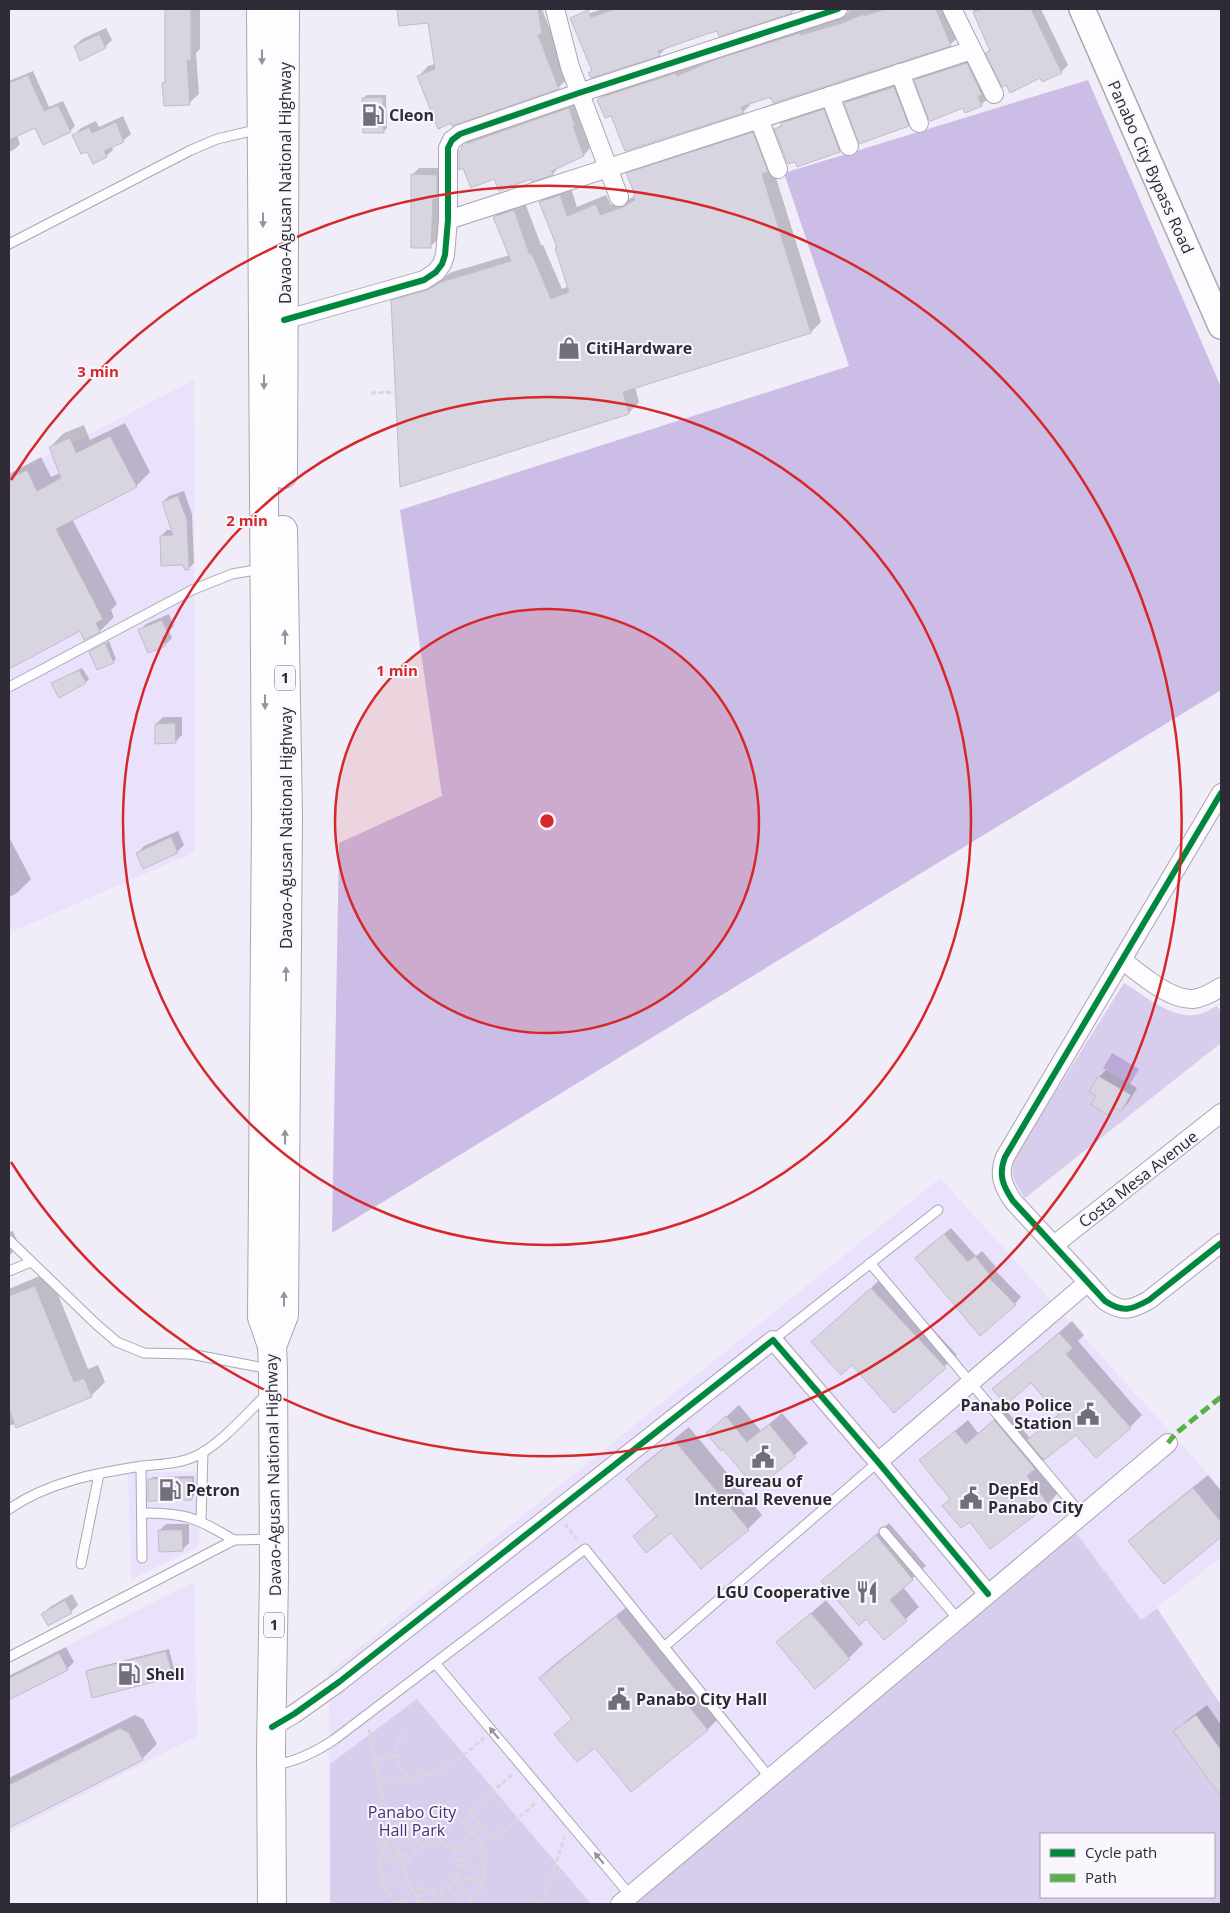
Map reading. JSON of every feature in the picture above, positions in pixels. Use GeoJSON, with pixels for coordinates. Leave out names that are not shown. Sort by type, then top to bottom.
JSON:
{"type":"FeatureCollection","features":[{"type":"Feature","properties":{"kind":"highway","name":"Davao-Agusan National Highway"},"geometry":{"type":"LineString","coordinates":[[261,9],[273,128],[284,320],[283,498],[274,569]]}},
{"type":"Feature","properties":{"kind":"highway","name":"Davao-Agusan National Highway"},"geometry":{"type":"LineString","coordinates":[[272,1904],[271,1766],[274,1539],[272,1368],[262,1316],[277,816],[274,569],[273,128],[285,9]]}},
{"type":"Feature","properties":{"kind":"main road","name":"Panabo City Bypass Road"},"geometry":{"type":"LineString","coordinates":[[1082,9],[1221,326]]}},
{"type":"Feature","properties":{"kind":"street"},"geometry":{"type":"LineString","coordinates":[[284,320],[424,280],[436,272],[442,264],[445,255],[448,220],[448,148],[452,140],[460,134],[473,128],[838,9]]}},
{"type":"Feature","properties":{"kind":"street"},"geometry":{"type":"LineString","coordinates":[[952,9],[994,94]]}},
{"type":"Feature","properties":{"kind":"street"},"geometry":{"type":"LineString","coordinates":[[561,10],[570,67],[619,196]]}},
{"type":"Feature","properties":{"kind":"street"},"geometry":{"type":"LineString","coordinates":[[448,220],[972,50]]}},
{"type":"Feature","properties":{"kind":"street"},"geometry":{"type":"LineString","coordinates":[[900,73],[919,123]]}},
{"type":"Feature","properties":{"kind":"street"},"geometry":{"type":"LineString","coordinates":[[830,96],[849,146]]}},
{"type":"Feature","properties":{"kind":"street"},"geometry":{"type":"LineString","coordinates":[[759,119],[778,169]]}},
{"type":"Feature","properties":{"kind":"street"},"geometry":{"type":"LineString","coordinates":[[1221,793],[1010,1149],[1001,1168],[1001,1178],[1013,1201],[1105,1301],[1115,1308],[1127,1310],[1138,1307],[1150,1300],[1221,1243]]}},
{"type":"Feature","properties":{"kind":"street"},"geometry":{"type":"LineString","coordinates":[[1122,960],[1166,992],[1179,998],[1194,999],[1208,995],[1221,986]]}},
{"type":"Feature","properties":{"kind":"street","name":"Costa Mesa Avenue"},"geometry":{"type":"LineString","coordinates":[[1054,1245],[1221,1113]]}},
{"type":"Feature","properties":{"kind":"street"},"geometry":{"type":"LineString","coordinates":[[878,1462],[1088,1282]]}},
{"type":"Feature","properties":{"kind":"street"},"geometry":{"type":"LineString","coordinates":[[272,1727],[332,1687],[772,1340],[878,1462],[988,1594]]}},
{"type":"Feature","properties":{"kind":"street"},"geometry":{"type":"LineString","coordinates":[[625,1900],[1168,1443]]}},
{"type":"Feature","properties":{"kind":"lane"},"geometry":{"type":"LineString","coordinates":[[9,244],[191,150],[224,137],[273,128]]}},
{"type":"Feature","properties":{"kind":"lane"},"geometry":{"type":"LineString","coordinates":[[9,687],[192,590],[232,574],[274,569]]}},
{"type":"Feature","properties":{"kind":"lane"},"geometry":{"type":"LineString","coordinates":[[772,1340],[938,1210]]}},
{"type":"Feature","properties":{"kind":"lane"},"geometry":{"type":"LineString","coordinates":[[9,1240],[117,1342],[144,1353],[190,1354],[272,1368],[230,1429],[202,1452],[186,1460],[141,1466],[67,1481],[45,1488],[9,1509]]}},
{"type":"Feature","properties":{"kind":"lane"},"geometry":{"type":"LineString","coordinates":[[9,1271],[31,1262]]}},
{"type":"Feature","properties":{"kind":"lane"},"geometry":{"type":"LineString","coordinates":[[870,1263],[1082,1515]]}},
{"type":"Feature","properties":{"kind":"lane"},"geometry":{"type":"LineString","coordinates":[[202,1452],[202,1521]]}},
{"type":"Feature","properties":{"kind":"lane"},"geometry":{"type":"LineString","coordinates":[[664,1647],[878,1462]]}},
{"type":"Feature","properties":{"kind":"lane"},"geometry":{"type":"LineString","coordinates":[[141,1466],[142,1558]]}},
{"type":"Feature","properties":{"kind":"lane"},"geometry":{"type":"LineString","coordinates":[[81,1564],[99,1474]]}},
{"type":"Feature","properties":{"kind":"lane"},"geometry":{"type":"LineString","coordinates":[[142,1513],[172,1513],[202,1521],[234,1540]]}},
{"type":"Feature","properties":{"kind":"lane"},"geometry":{"type":"LineString","coordinates":[[884,1532],[958,1620]]}},
{"type":"Feature","properties":{"kind":"lane"},"geometry":{"type":"LineString","coordinates":[[9,1657],[234,1540],[274,1539]]}},
{"type":"Feature","properties":{"kind":"lane"},"geometry":{"type":"LineString","coordinates":[[271,1766],[286,1763],[318,1751],[585,1549],[770,1778]]}},
{"type":"Feature","properties":{"kind":"lane"},"geometry":{"type":"LineString","coordinates":[[435,1664],[570,1823],[625,1900]]}},
{"type":"Feature","properties":{"kind":"path"},"geometry":{"type":"LineString","coordinates":[[371,393],[396,392]]}},
{"type":"Feature","properties":{"kind":"path"},"geometry":{"type":"LineString","coordinates":[[555,1512],[585,1549]]}},
{"type":"Feature","properties":{"kind":"path"},"geometry":{"type":"LineString","coordinates":[[366,1716],[379,1784],[391,1832],[407,1880],[421,1904]]}},
{"type":"Feature","properties":{"kind":"path"},"geometry":{"type":"LineString","coordinates":[[379,1784],[427,1774],[446,1766],[464,1755],[492,1731]]}},
{"type":"Feature","properties":{"kind":"path"},"geometry":{"type":"LineString","coordinates":[[405,1733],[398,1740],[395,1756],[398,1766],[408,1778]]}},
{"type":"Feature","properties":{"kind":"path"},"geometry":{"type":"LineString","coordinates":[[375,1760],[395,1756]]}},
{"type":"Feature","properties":{"kind":"path"},"geometry":{"type":"LineString","coordinates":[[522,1766],[469,1811],[480,1824],[493,1839],[546,1794]]}},
{"type":"Feature","properties":{"kind":"path"},"geometry":{"type":"LineString","coordinates":[[433,1811],[435,1843]]}},
{"type":"Feature","properties":{"kind":"path"},"geometry":{"type":"LineString","coordinates":[[397,1904],[384,1889],[381,1879],[380,1855],[382,1846],[395,1827],[403,1820],[423,1812],[433,1811],[456,1817],[474,1830],[484,1849],[486,1871],[483,1883],[473,1900],[468,1904]]}},
{"type":"Feature","properties":{"kind":"path"},"geometry":{"type":"LineString","coordinates":[[423,1812],[429,1843]]}},
{"type":"Feature","properties":{"kind":"path"},"geometry":{"type":"LineString","coordinates":[[440,1844],[456,1817]]}},
{"type":"Feature","properties":{"kind":"path"},"geometry":{"type":"LineString","coordinates":[[403,1820],[422,1846]]}},
{"type":"Feature","properties":{"kind":"path"},"geometry":{"type":"LineString","coordinates":[[542,1904],[570,1823]]}},
{"type":"Feature","properties":{"kind":"path"},"geometry":{"type":"LineString","coordinates":[[453,1852],[480,1824]]}},
{"type":"Feature","properties":{"kind":"path"},"geometry":{"type":"LineString","coordinates":[[395,1827],[415,1852]]}},
{"type":"Feature","properties":{"kind":"path"},"geometry":{"type":"LineString","coordinates":[[453,1852],[480,1839]]}},
{"type":"Feature","properties":{"kind":"path"},"geometry":{"type":"LineString","coordinates":[[380,1855],[401,1863],[412,1857],[422,1846],[429,1843],[440,1844],[453,1852],[458,1861],[457,1876],[454,1881],[441,1890],[433,1891],[424,1888],[412,1888]]}},
{"type":"Feature","properties":{"kind":"path"},"geometry":{"type":"LineString","coordinates":[[382,1846],[412,1857]]}},
{"type":"Feature","properties":{"kind":"path"},"geometry":{"type":"LineString","coordinates":[[458,1861],[484,1849]]}},
{"type":"Feature","properties":{"kind":"path"},"geometry":{"type":"LineString","coordinates":[[458,1866],[486,1871]]}},
{"type":"Feature","properties":{"kind":"path"},"geometry":{"type":"LineString","coordinates":[[381,1879],[404,1870]]}},
{"type":"Feature","properties":{"kind":"path"},"geometry":{"type":"LineString","coordinates":[[457,1876],[483,1883]]}},
{"type":"Feature","properties":{"kind":"path"},"geometry":{"type":"LineString","coordinates":[[384,1889],[407,1880]]}},
{"type":"Feature","properties":{"kind":"path"},"geometry":{"type":"LineString","coordinates":[[454,1881],[473,1900]]}},
{"type":"Feature","properties":{"kind":"path"},"geometry":{"type":"LineString","coordinates":[[448,1886],[461,1904]]}},
{"type":"Feature","properties":{"kind":"path"},"geometry":{"type":"LineString","coordinates":[[401,1904],[412,1888]]}},
{"type":"Feature","properties":{"kind":"path"},"geometry":{"type":"LineString","coordinates":[[415,1904],[424,1888]]}},
{"type":"Feature","properties":{"kind":"path"},"geometry":{"type":"LineString","coordinates":[[441,1890],[443,1904]]}},
{"type":"Feature","properties":{"kind":"path"},"geometry":{"type":"LineString","coordinates":[[431,1904],[433,1891]]}},
{"type":"Feature","properties":{"kind":"shaded area"},"geometry":{"type":"Polygon","coordinates":[[[1088,80],[1221,387],[1221,690],[332,1233],[339,843],[442,796],[400,510],[849,366],[784,173],[1088,80]]]}},
{"type":"Feature","properties":{"kind":"shaded area"},"geometry":{"type":"Polygon","coordinates":[[[194,380],[195,852],[9,933],[9,475],[194,380]]]}},
{"type":"Feature","properties":{"kind":"shaded area"},"geometry":{"type":"Polygon","coordinates":[[[1112,1053],[1139,1069],[1130,1084],[1103,1068],[1112,1053]]]}},
{"type":"Feature","properties":{"kind":"shaded area"},"geometry":{"type":"Polygon","coordinates":[[[940,1178],[1221,1488],[1221,1557],[1141,1620],[1075,1533],[634,1904],[330,1904],[329,1672],[940,1178]]]}},
{"type":"Feature","properties":{"kind":"shaded area"},"geometry":{"type":"Polygon","coordinates":[[[197,1471],[199,1546],[131,1580],[128,1473],[197,1471]]]}},
{"type":"Feature","properties":{"kind":"shaded area"},"geometry":{"type":"Polygon","coordinates":[[[194,1582],[197,1736],[9,1833],[9,1675],[194,1582]]]}},
{"type":"Feature","properties":{"kind":"green space"},"geometry":{"type":"Polygon","coordinates":[[[1124,983],[1161,1007],[1182,1014],[1203,1013],[1217,1006],[1221,1012],[1221,1043],[1025,1198],[1014,1180],[1012,1170],[1014,1158],[1124,983]]]}},
{"type":"Feature","properties":{"kind":"green space"},"geometry":{"type":"Polygon","coordinates":[[[1076,1533],[1141,1620],[1157,1608],[1221,1705],[1221,1904],[634,1904],[1076,1533]]]}},
{"type":"Feature","properties":{"kind":"green space","name":"Panabo City Hall Park"},"geometry":{"type":"Polygon","coordinates":[[[417,1699],[591,1904],[330,1904],[330,1764],[417,1699]]]}},
{"type":"Feature","properties":{"kind":"building"},"geometry":{"type":"Polygon","coordinates":[[[165,9],[191,9],[191,60],[187,60],[190,105],[164,106],[162,83],[165,82],[165,9]]]}},
{"type":"Feature","properties":{"kind":"building"},"geometry":{"type":"Polygon","coordinates":[[[397,9],[538,9],[542,34],[538,35],[559,89],[452,126],[451,123],[438,129],[417,76],[435,69],[428,23],[399,26],[397,9]]]}},
{"type":"Feature","properties":{"kind":"building"},"geometry":{"type":"Polygon","coordinates":[[[616,9],[791,9],[792,13],[719,37],[717,31],[707,34],[658,51],[660,56],[591,78],[588,73],[592,71],[570,18],[588,10],[591,17],[616,9]]]}},
{"type":"Feature","properties":{"kind":"building"},"geometry":{"type":"Polygon","coordinates":[[[885,9],[936,9],[951,46],[773,103],[771,98],[767,98],[741,107],[744,113],[625,151],[611,116],[605,118],[597,100],[676,73],[677,76],[714,60],[885,9]]]}},
{"type":"Feature","properties":{"kind":"building"},"geometry":{"type":"Polygon","coordinates":[[[982,9],[1031,9],[1062,73],[1042,82],[1040,78],[1010,93],[1006,85],[1002,87],[985,53],[990,51],[973,12],[982,9]]]}},
{"type":"Feature","properties":{"kind":"building"},"geometry":{"type":"Polygon","coordinates":[[[99,34],[106,48],[80,61],[74,46],[99,34]]]}},
{"type":"Feature","properties":{"kind":"building"},"geometry":{"type":"Polygon","coordinates":[[[967,63],[982,95],[978,96],[982,106],[965,113],[963,108],[931,121],[929,120],[914,80],[967,63]]]}},
{"type":"Feature","properties":{"kind":"building"},"geometry":{"type":"Polygon","coordinates":[[[28,75],[44,111],[58,105],[71,132],[43,145],[35,128],[9,140],[9,83],[28,75]]]}},
{"type":"Feature","properties":{"kind":"building"},"geometry":{"type":"Polygon","coordinates":[[[894,87],[909,126],[859,144],[844,103],[894,87]]]}},
{"type":"Feature","properties":{"kind":"building","name":"Cleon"},"geometry":{"type":"Polygon","coordinates":[[[383,97],[384,133],[363,133],[362,98],[383,97]]]}},
{"type":"Feature","properties":{"kind":"building"},"geometry":{"type":"Polygon","coordinates":[[[569,108],[575,125],[573,126],[584,156],[552,171],[553,175],[532,182],[531,179],[499,191],[494,179],[471,188],[463,168],[459,170],[459,151],[462,149],[461,147],[569,108]]]}},
{"type":"Feature","properties":{"kind":"building"},"geometry":{"type":"Polygon","coordinates":[[[824,109],[840,152],[797,167],[795,162],[788,164],[774,129],[782,126],[781,123],[824,109]]]}},
{"type":"Feature","properties":{"kind":"building"},"geometry":{"type":"Polygon","coordinates":[[[116,122],[124,142],[104,151],[107,157],[93,164],[87,152],[81,154],[72,135],[89,127],[92,133],[116,122]]]}},
{"type":"Feature","properties":{"kind":"building"},"geometry":{"type":"Polygon","coordinates":[[[753,132],[768,172],[762,174],[811,333],[623,392],[629,414],[400,487],[391,300],[427,290],[441,282],[511,261],[493,217],[514,210],[530,255],[532,254],[551,299],[569,292],[555,248],[557,247],[539,202],[560,195],[567,216],[596,204],[600,215],[623,207],[635,200],[633,196],[635,195],[626,173],[753,132]]]}},
{"type":"Feature","properties":{"kind":"building"},"geometry":{"type":"Polygon","coordinates":[[[411,174],[437,175],[437,199],[433,199],[431,248],[411,248],[411,174]]]}},
{"type":"Feature","properties":{"kind":"building"},"geometry":{"type":"Polygon","coordinates":[[[110,436],[137,487],[56,529],[103,619],[96,623],[100,632],[84,640],[80,631],[9,669],[9,479],[27,470],[37,491],[61,478],[49,447],[70,438],[76,453],[110,436]]]}},
{"type":"Feature","properties":{"kind":"building"},"geometry":{"type":"Polygon","coordinates":[[[178,496],[187,520],[189,570],[185,570],[183,565],[161,566],[160,536],[173,535],[162,502],[178,496]]]}},
{"type":"Feature","properties":{"kind":"building"},"geometry":{"type":"Polygon","coordinates":[[[162,620],[168,634],[162,637],[166,646],[148,653],[138,630],[162,620]]]}},
{"type":"Feature","properties":{"kind":"building"},"geometry":{"type":"Polygon","coordinates":[[[105,643],[114,663],[97,670],[89,652],[105,643]]]}},
{"type":"Feature","properties":{"kind":"building"},"geometry":{"type":"Polygon","coordinates":[[[79,670],[86,683],[59,698],[51,683],[79,670]]]}},
{"type":"Feature","properties":{"kind":"building"},"geometry":{"type":"Polygon","coordinates":[[[175,723],[176,743],[155,744],[155,724],[175,723]]]}},
{"type":"Feature","properties":{"kind":"building"},"geometry":{"type":"Polygon","coordinates":[[[171,837],[178,853],[143,869],[136,853],[171,837]]]}},
{"type":"Feature","properties":{"kind":"building"},"geometry":{"type":"Polygon","coordinates":[[[1098,1076],[1131,1095],[1121,1111],[1113,1107],[1108,1115],[1091,1105],[1096,1096],[1089,1092],[1098,1076]]]}},
{"type":"Feature","properties":{"kind":"building"},"geometry":{"type":"Polygon","coordinates":[[[944,1234],[968,1262],[975,1256],[990,1275],[988,1277],[1016,1305],[980,1336],[915,1258],[944,1234]]]}},
{"type":"Feature","properties":{"kind":"building"},"geometry":{"type":"Polygon","coordinates":[[[35,1286],[74,1382],[84,1378],[92,1397],[16,1428],[9,1409],[9,1296],[35,1286]]]}},
{"type":"Feature","properties":{"kind":"building"},"geometry":{"type":"Polygon","coordinates":[[[871,1288],[946,1368],[894,1413],[852,1365],[841,1375],[811,1342],[871,1288]]]}},
{"type":"Feature","properties":{"kind":"building"},"geometry":{"type":"Polygon","coordinates":[[[1059,1333],[1073,1348],[1066,1354],[1131,1428],[1096,1458],[1076,1435],[1044,1460],[1027,1440],[1059,1415],[1031,1383],[1006,1405],[992,1389],[1059,1333]]]}},
{"type":"Feature","properties":{"kind":"building","name":"Bureau of Internal Revenue"},"geometry":{"type":"Polygon","coordinates":[[[726,1416],[747,1442],[769,1424],[796,1457],[756,1489],[723,1449],[721,1451],[706,1433],[726,1416]]]}},
{"type":"Feature","properties":{"kind":"building"},"geometry":{"type":"Polygon","coordinates":[[[994,1420],[1035,1469],[1027,1476],[1049,1505],[990,1549],[970,1522],[961,1528],[942,1506],[950,1499],[919,1460],[955,1431],[966,1444],[994,1420]]]}},
{"type":"Feature","properties":{"kind":"building"},"geometry":{"type":"Polygon","coordinates":[[[674,1440],[749,1530],[701,1569],[671,1533],[646,1553],[633,1536],[657,1516],[626,1479],[674,1440]]]}},
{"type":"Feature","properties":{"kind":"building","name":"Petron"},"geometry":{"type":"Polygon","coordinates":[[[192,1478],[192,1500],[148,1501],[148,1479],[192,1478]]]}},
{"type":"Feature","properties":{"kind":"building"},"geometry":{"type":"Polygon","coordinates":[[[1193,1488],[1221,1522],[1221,1537],[1164,1584],[1128,1541],[1193,1488]]]}},
{"type":"Feature","properties":{"kind":"building"},"geometry":{"type":"Polygon","coordinates":[[[158,1530],[182,1530],[183,1551],[159,1552],[158,1530]]]}},
{"type":"Feature","properties":{"kind":"building"},"geometry":{"type":"Polygon","coordinates":[[[876,1535],[913,1580],[890,1600],[907,1621],[884,1640],[866,1619],[859,1626],[821,1581],[876,1535]]]}},
{"type":"Feature","properties":{"kind":"building"},"geometry":{"type":"Polygon","coordinates":[[[65,1600],[72,1613],[48,1626],[41,1614],[65,1600]]]}},
{"type":"Feature","properties":{"kind":"building"},"geometry":{"type":"Polygon","coordinates":[[[811,1613],[850,1659],[815,1689],[776,1642],[811,1613]]]}},
{"type":"Feature","properties":{"kind":"building","name":"Panabo City Hall"},"geometry":{"type":"Polygon","coordinates":[[[616,1616],[708,1730],[631,1792],[595,1748],[577,1762],[554,1734],[572,1719],[539,1678],[616,1616]]]}},
{"type":"Feature","properties":{"kind":"building","name":"Shell"},"geometry":{"type":"Polygon","coordinates":[[[166,1651],[173,1677],[92,1698],[86,1671],[166,1651]]]}},
{"type":"Feature","properties":{"kind":"building"},"geometry":{"type":"Polygon","coordinates":[[[59,1653],[68,1670],[9,1700],[9,1678],[59,1653]]]}},
{"type":"Feature","properties":{"kind":"building"},"geometry":{"type":"Polygon","coordinates":[[[1196,1715],[1221,1750],[1221,1797],[1173,1731],[1196,1715]]]}},
{"type":"Feature","properties":{"kind":"building"},"geometry":{"type":"Polygon","coordinates":[[[120,1728],[129,1733],[143,1760],[9,1828],[9,1785],[120,1728]]]}},
{"type":"Feature","properties":{"kind":"marked path"},"geometry":{"type":"LineString","coordinates":[[1168,1443],[1175,1434],[1221,1397]]}},
{"type":"Feature","properties":{"kind":"cycle path"},"geometry":{"type":"LineString","coordinates":[[284,320],[424,280],[436,272],[442,264],[445,255],[448,220],[448,148],[452,140],[460,134],[579,93],[838,9]]}},
{"type":"Feature","properties":{"kind":"cycle path"},"geometry":{"type":"LineString","coordinates":[[1221,793],[1005,1157],[1002,1169],[1004,1185],[1013,1201],[1105,1301],[1122,1309],[1132,1308],[1149,1300],[1221,1243]]}},
{"type":"Feature","properties":{"kind":"cycle path"},"geometry":{"type":"LineString","coordinates":[[272,1727],[339,1682],[773,1340],[988,1594]]}},
{"type":"Feature","properties":{"kind":"place","name":"Cleon"},"geometry":{"type":"Point","coordinates":[373,115]}},
{"type":"Feature","properties":{"kind":"place","name":"CitiHardware"},"geometry":{"type":"Point","coordinates":[569,348]}},
{"type":"Feature","properties":{"kind":"place","name":"Panabo Police Station"},"geometry":{"type":"Point","coordinates":[1088,1414]}},
{"type":"Feature","properties":{"kind":"place","name":"Bureau of Internal Revenue"},"geometry":{"type":"Point","coordinates":[763,1457]}},
{"type":"Feature","properties":{"kind":"place","name":"Petron"},"geometry":{"type":"Point","coordinates":[170,1490]}},
{"type":"Feature","properties":{"kind":"place","name":"DepEd Panabo City"},"geometry":{"type":"Point","coordinates":[971,1498]}},
{"type":"Feature","properties":{"kind":"place","name":"LGU Cooperative"},"geometry":{"type":"Point","coordinates":[867,1592]}},
{"type":"Feature","properties":{"kind":"place","name":"Shell"},"geometry":{"type":"Point","coordinates":[129,1674]}},
{"type":"Feature","properties":{"kind":"place","name":"Panabo City Hall"},"geometry":{"type":"Point","coordinates":[619,1699]}}]}
